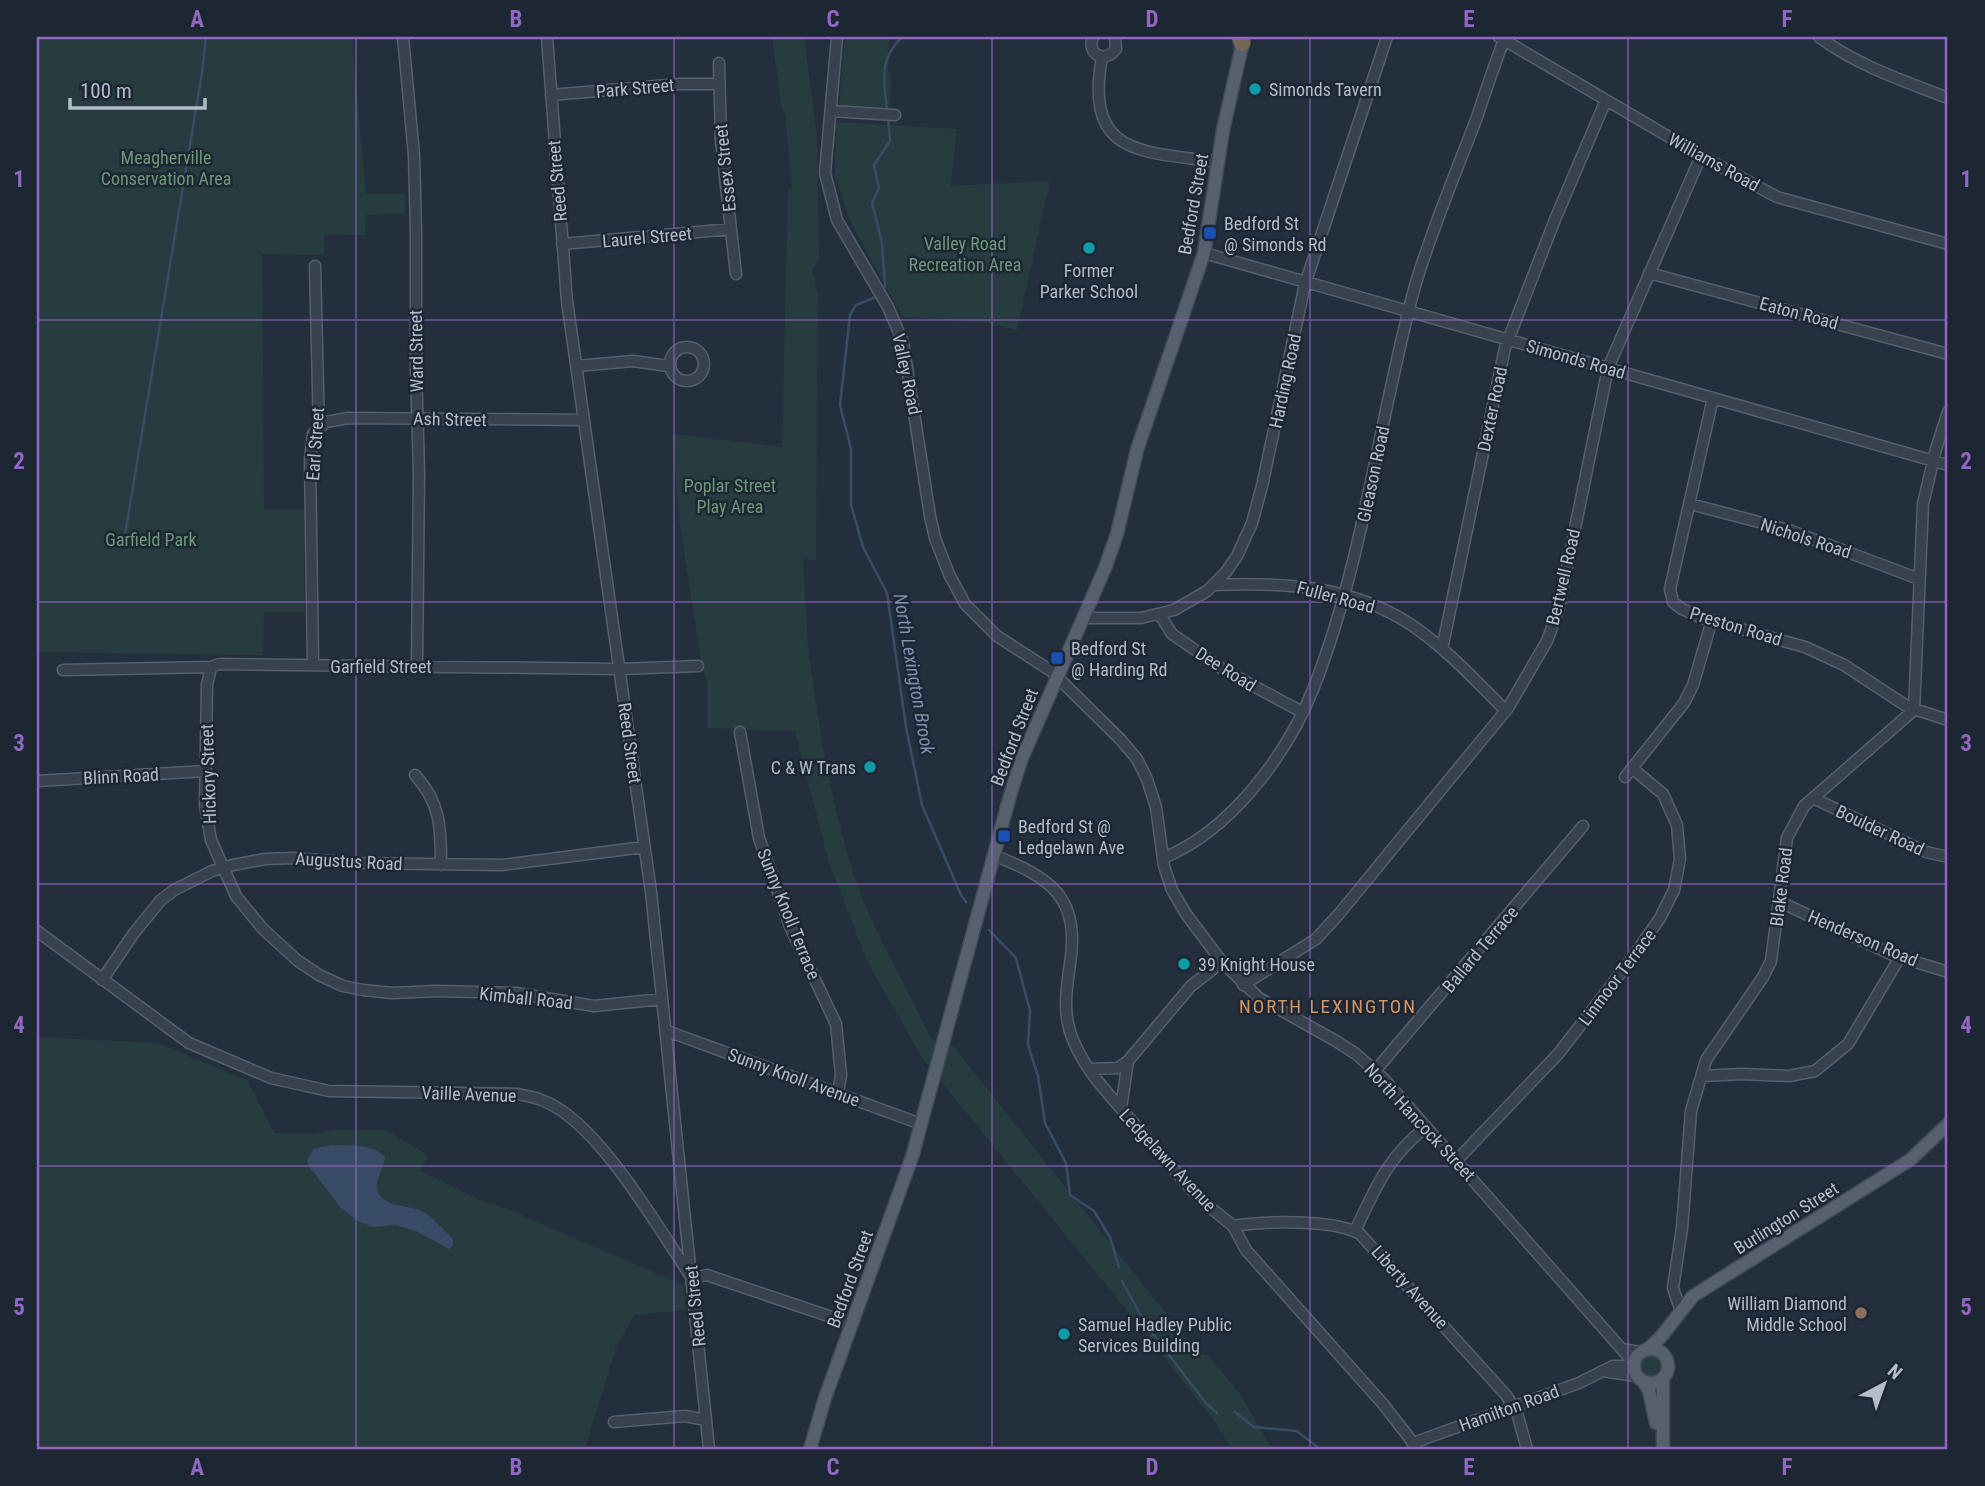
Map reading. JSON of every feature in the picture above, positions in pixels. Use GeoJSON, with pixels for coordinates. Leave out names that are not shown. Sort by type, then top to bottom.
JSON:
{"type":"FeatureCollection","features":[{"type":"Feature","properties":{"kind":"main road","name":"Bedford Street"},"geometry":{"type":"LineString","coordinates":[[810,1449],[825,1398],[912,1157],[993,855],[1022,758],[1117,534],[1137,450],[1204,253],[1226,114],[1242,39]]}},
{"type":"Feature","properties":{"kind":"main road","name":"Burlington Street"},"geometry":{"type":"LineString","coordinates":[[1640,1364],[1693,1296],[1910,1160],[1948,1124]]}},
{"type":"Feature","properties":{"kind":"main road"},"geometry":{"type":"LineString","coordinates":[[1665,1355],[1681,1311]]}},
{"type":"Feature","properties":{"kind":"main road"},"geometry":{"type":"LineString","coordinates":[[1640,1364],[1658,1349],[1665,1355],[1669,1365],[1663,1379],[1663,1448]]}},
{"type":"Feature","properties":{"kind":"main road"},"geometry":{"type":"LineString","coordinates":[[1640,1364],[1656,1382],[1663,1379]]}},
{"type":"Feature","properties":{"kind":"main road"},"geometry":{"type":"LineString","coordinates":[[1640,1364],[1663,1448]]}},
{"type":"Feature","properties":{"kind":"street","name":"Ward Street"},"geometry":{"type":"LineString","coordinates":[[403,37],[414,155],[418,418],[417,666]]}},
{"type":"Feature","properties":{"kind":"street","name":"Reed Street"},"geometry":{"type":"LineString","coordinates":[[547,37],[567,301],[620,669],[667,1031],[709,1449]]}},
{"type":"Feature","properties":{"kind":"street","name":"Valley Road"},"geometry":{"type":"LineString","coordinates":[[837,37],[825,173],[828,192],[837,220],[882,296],[903,342],[930,516],[936,538],[951,578],[965,604],[997,636],[1057,677]]}},
{"type":"Feature","properties":{"kind":"street"},"geometry":{"type":"LineString","coordinates":[[1093,37],[1090,44],[1092,50],[1102,57],[1115,52],[1115,37]]}},
{"type":"Feature","properties":{"kind":"street","name":"Harding Road"},"geometry":{"type":"LineString","coordinates":[[1083,618],[1160,615],[1186,604],[1213,585],[1237,556],[1252,523],[1262,486],[1305,284],[1387,37]]}},
{"type":"Feature","properties":{"kind":"street"},"geometry":{"type":"LineString","coordinates":[[1819,37],[1842,53],[1879,72],[1948,98]]}},
{"type":"Feature","properties":{"kind":"street","name":"Williams Road"},"geometry":{"type":"LineString","coordinates":[[1503,38],[1700,156],[1777,197],[1948,244]]}},
{"type":"Feature","properties":{"kind":"street","name":"Gleason Road"},"geometry":{"type":"LineString","coordinates":[[1163,858],[1203,836],[1238,804],[1266,771],[1295,727],[1314,687],[1359,536],[1409,311],[1440,212],[1503,38]]}},
{"type":"Feature","properties":{"kind":"street"},"geometry":{"type":"LineString","coordinates":[[1102,57],[1097,92],[1098,106],[1103,120],[1116,137],[1129,146],[1147,152],[1218,162]]}},
{"type":"Feature","properties":{"kind":"street","name":"Essex Street"},"geometry":{"type":"LineString","coordinates":[[719,63],[721,141],[736,274]]}},
{"type":"Feature","properties":{"kind":"street","name":"Park Street"},"geometry":{"type":"LineString","coordinates":[[551,95],[680,84],[718,84]]}},
{"type":"Feature","properties":{"kind":"street","name":"Dexter Road"},"geometry":{"type":"LineString","coordinates":[[1442,649],[1505,348],[1556,217],[1606,100]]}},
{"type":"Feature","properties":{"kind":"street"},"geometry":{"type":"LineString","coordinates":[[831,111],[895,115]]}},
{"type":"Feature","properties":{"kind":"street","name":"Bertwell Road"},"geometry":{"type":"LineString","coordinates":[[1243,985],[1316,939],[1334,920],[1506,711],[1548,641],[1558,611],[1608,368],[1700,156]]}},
{"type":"Feature","properties":{"kind":"street","name":"Laurel Street"},"geometry":{"type":"LineString","coordinates":[[562,244],[731,229]]}},
{"type":"Feature","properties":{"kind":"street","name":"Simonds Road"},"geometry":{"type":"LineString","coordinates":[[1204,253],[1305,284],[1409,311],[1948,465]]}},
{"type":"Feature","properties":{"kind":"street","name":"Earl Street"},"geometry":{"type":"LineString","coordinates":[[313,665],[310,459],[313,434],[319,429],[315,266]]}},
{"type":"Feature","properties":{"kind":"street","name":"Eaton Road"},"geometry":{"type":"LineString","coordinates":[[1649,273],[1948,354]]}},
{"type":"Feature","properties":{"kind":"street"},"geometry":{"type":"LineString","coordinates":[[577,366],[633,361],[668,366]]}},
{"type":"Feature","properties":{"kind":"street","name":"Preston Road"},"geometry":{"type":"LineString","coordinates":[[1713,398],[1670,589],[1674,603],[1682,609],[1712,620],[1805,647],[1844,665],[1914,710],[1948,720]]}},
{"type":"Feature","properties":{"kind":"street"},"geometry":{"type":"LineString","coordinates":[[1914,710],[1923,504],[1948,412]]}},
{"type":"Feature","properties":{"kind":"street","name":"Ash Street"},"geometry":{"type":"LineString","coordinates":[[319,429],[326,422],[348,418],[584,420]]}},
{"type":"Feature","properties":{"kind":"street","name":"Nichols Road"},"geometry":{"type":"LineString","coordinates":[[1690,505],[1800,534],[1919,579]]}},
{"type":"Feature","properties":{"kind":"street","name":"Fuller Road"},"geometry":{"type":"LineString","coordinates":[[1213,585],[1279,583],[1311,587],[1371,605],[1410,624],[1442,649],[1506,711]]}},
{"type":"Feature","properties":{"kind":"street","name":"Dee Road"},"geometry":{"type":"LineString","coordinates":[[1160,615],[1172,634],[1224,670],[1302,712]]}},
{"type":"Feature","properties":{"kind":"street"},"geometry":{"type":"LineString","coordinates":[[1625,777],[1684,703],[1693,685],[1712,620]]}},
{"type":"Feature","properties":{"kind":"street","name":"Garfield Street"},"geometry":{"type":"LineString","coordinates":[[63,670],[211,667],[219,664],[620,669],[698,666]]}},
{"type":"Feature","properties":{"kind":"street","name":"Hickory Street"},"geometry":{"type":"LineString","coordinates":[[211,667],[207,685],[205,806],[211,840],[236,895],[256,921],[298,961],[319,975],[343,986],[390,993]]}},
{"type":"Feature","properties":{"kind":"street","name":"North Hancock Street"},"geometry":{"type":"LineString","coordinates":[[1057,677],[1137,759],[1156,807],[1163,858],[1172,890],[1222,962],[1259,998],[1336,1041],[1375,1071],[1622,1349],[1640,1364]]}},
{"type":"Feature","properties":{"kind":"street","name":"Blake Road"},"geometry":{"type":"LineString","coordinates":[[1681,1311],[1673,1288],[1682,1228],[1691,1111],[1706,1060],[1771,961],[1787,838],[1804,806],[1914,710]]}},
{"type":"Feature","properties":{"kind":"street","name":"Sunny Knoll Terrace"},"geometry":{"type":"LineString","coordinates":[[740,732],[759,838],[791,929],[836,1024],[841,1075],[838,1093]]}},
{"type":"Feature","properties":{"kind":"street","name":"Linmoor Terrace"},"geometry":{"type":"LineString","coordinates":[[1457,1161],[1559,1053],[1633,957],[1660,918],[1675,890],[1680,859],[1677,825],[1663,794],[1632,768]]}},
{"type":"Feature","properties":{"kind":"street","name":"Blinn Road"},"geometry":{"type":"LineString","coordinates":[[37,781],[206,771]]}},
{"type":"Feature","properties":{"kind":"street"},"geometry":{"type":"LineString","coordinates":[[415,775],[429,789],[436,807],[441,833],[441,865]]}},
{"type":"Feature","properties":{"kind":"street","name":"Boulder Road"},"geometry":{"type":"LineString","coordinates":[[1813,798],[1926,852],[1948,857]]}},
{"type":"Feature","properties":{"kind":"street","name":"Ballard Terrace"},"geometry":{"type":"LineString","coordinates":[[1375,1071],[1583,826]]}},
{"type":"Feature","properties":{"kind":"street","name":"Augustus Road"},"geometry":{"type":"LineString","coordinates":[[102,980],[160,901],[174,890],[222,868],[250,861],[293,858],[356,863],[502,865],[644,847]]}},
{"type":"Feature","properties":{"kind":"street","name":"Ledgelawn Avenue"},"geometry":{"type":"LineString","coordinates":[[993,855],[1032,870],[1047,880],[1065,904],[1073,940],[1064,1004],[1073,1041],[1089,1069],[1206,1205],[1233,1226],[1246,1250],[1379,1399],[1414,1446]]}},
{"type":"Feature","properties":{"kind":"street","name":"Henderson Road"},"geometry":{"type":"LineString","coordinates":[[1778,901],[1900,957],[1948,972]]}},
{"type":"Feature","properties":{"kind":"street","name":"Vaille Avenue"},"geometry":{"type":"LineString","coordinates":[[37,932],[189,1043],[241,1067],[299,1086],[348,1092],[518,1094],[544,1101],[578,1126],[608,1156],[692,1278]]}},
{"type":"Feature","properties":{"kind":"street"},"geometry":{"type":"LineString","coordinates":[[1702,1076],[1789,1076],[1815,1071],[1848,1044],[1900,957]]}},
{"type":"Feature","properties":{"kind":"street"},"geometry":{"type":"LineString","coordinates":[[1089,1069],[1118,1068],[1128,1060],[1191,985],[1222,962]]}},
{"type":"Feature","properties":{"kind":"street","name":"Kimball Road"},"geometry":{"type":"LineString","coordinates":[[390,993],[516,993],[594,1006],[662,999]]}},
{"type":"Feature","properties":{"kind":"street","name":"Sunny Knoll Avenue"},"geometry":{"type":"LineString","coordinates":[[667,1031],[921,1124]]}},
{"type":"Feature","properties":{"kind":"street"},"geometry":{"type":"LineString","coordinates":[[1121,1108],[1128,1060]]}},
{"type":"Feature","properties":{"kind":"street"},"geometry":{"type":"LineString","coordinates":[[1355,1231],[1389,1163],[1426,1127]]}},
{"type":"Feature","properties":{"kind":"street","name":"Liberty Avenue"},"geometry":{"type":"LineString","coordinates":[[1233,1226],[1259,1222],[1338,1227],[1355,1231],[1367,1240],[1489,1375],[1514,1407],[1527,1449]]}},
{"type":"Feature","properties":{"kind":"street"},"geometry":{"type":"LineString","coordinates":[[667,1241],[687,1232]]}},
{"type":"Feature","properties":{"kind":"street"},"geometry":{"type":"LineString","coordinates":[[692,1278],[707,1275],[852,1324]]}},
{"type":"Feature","properties":{"kind":"street","name":"Hamilton Road"},"geometry":{"type":"LineString","coordinates":[[1414,1446],[1605,1372],[1614,1366],[1640,1364]]}},
{"type":"Feature","properties":{"kind":"street"},"geometry":{"type":"LineString","coordinates":[[614,1422],[685,1416],[706,1420]]}},
{"type":"Feature","properties":{"kind":"green space","name":"Meagherville Conservation Area"},"geometry":{"type":"Polygon","coordinates":[[[37,37],[352,37],[366,194],[406,194],[405,213],[366,215],[365,235],[324,234],[324,255],[262,254],[264,509],[304,510],[304,612],[264,612],[263,655],[37,652],[37,37]]]}},
{"type":"Feature","properties":{"kind":"green space","name":"Poplar Street Play Area"},"geometry":{"type":"Polygon","coordinates":[[[772,37],[804,37],[817,135],[819,260],[812,270],[818,293],[816,560],[803,559],[808,647],[822,743],[837,816],[855,880],[876,930],[932,1040],[953,1046],[1199,1355],[1208,1355],[1240,1394],[1272,1449],[1232,1449],[1215,1422],[1154,1344],[923,1059],[868,963],[829,863],[795,731],[707,728],[707,681],[701,661],[679,519],[672,434],[782,447],[788,190],[792,190],[785,113],[782,111],[772,37]]]}},
{"type":"Feature","properties":{"kind":"green space"},"geometry":{"type":"Polygon","coordinates":[[[845,37],[889,37],[890,107],[839,107],[845,37]]]}},
{"type":"Feature","properties":{"kind":"green space","name":"Valley Road Recreation Area"},"geometry":{"type":"Polygon","coordinates":[[[836,122],[957,129],[951,186],[1050,181],[1017,330],[982,322],[903,317],[855,231],[835,178],[836,122]]]}},
{"type":"Feature","properties":{"kind":"green space"},"geometry":{"type":"Polygon","coordinates":[[[37,1037],[157,1043],[247,1080],[274,1133],[314,1134],[334,1130],[389,1132],[428,1155],[421,1171],[484,1202],[505,1208],[683,1285],[686,1310],[634,1315],[616,1347],[585,1449],[37,1449],[37,1037]]]}},
{"type":"Feature","properties":{"kind":"green space"},"geometry":{"type":"Polygon","coordinates":[[[1650,1354],[1658,1357],[1661,1365],[1658,1373],[1650,1376],[1642,1373],[1639,1365],[1642,1357],[1650,1354]]]}},
{"type":"Feature","properties":{"kind":"water"},"geometry":{"type":"Polygon","coordinates":[[[331,1145],[374,1149],[385,1157],[377,1186],[380,1196],[391,1203],[428,1215],[453,1239],[453,1246],[449,1249],[416,1231],[396,1225],[373,1227],[358,1221],[341,1208],[307,1160],[314,1149],[331,1145]]]}},
{"type":"Feature","properties":{"kind":"waterway"},"geometry":{"type":"LineString","coordinates":[[125,535],[206,37]]}},
{"type":"Feature","properties":{"kind":"waterway","name":"North Lexington Brook"},"geometry":{"type":"LineString","coordinates":[[887,110],[884,71],[889,54],[902,37]]}},
{"type":"Feature","properties":{"kind":"waterway","name":"North Lexington Brook"},"geometry":{"type":"LineString","coordinates":[[885,287],[882,243],[872,203],[879,188],[874,165],[890,141],[888,117]]}},
{"type":"Feature","properties":{"kind":"waterway","name":"North Lexington Brook"},"geometry":{"type":"LineString","coordinates":[[876,297],[856,305],[850,315],[840,405],[851,449],[851,505],[863,547],[887,593],[906,727],[922,805],[966,902]]}},
{"type":"Feature","properties":{"kind":"waterway","name":"North Lexington Brook"},"geometry":{"type":"LineString","coordinates":[[989,930],[1016,958],[1030,1011],[1028,1045],[1038,1076],[1045,1123],[1066,1163],[1070,1195],[1094,1211],[1110,1237],[1119,1267]]}},
{"type":"Feature","properties":{"kind":"waterway","name":"North Lexington Brook"},"geometry":{"type":"LineString","coordinates":[[1122,1281],[1146,1325],[1206,1403],[1217,1413]]}},
{"type":"Feature","properties":{"kind":"waterway","name":"North Lexington Brook"},"geometry":{"type":"LineString","coordinates":[[1235,1412],[1254,1427],[1297,1431],[1320,1449]]}},
{"type":"Feature","properties":{"kind":"place","name":"Simonds Tavern"},"geometry":{"type":"Point","coordinates":[1255,89]}},
{"type":"Feature","properties":{"kind":"place","name":"Bedford St @ Simonds Rd"},"geometry":{"type":"Point","coordinates":[1210,233]}},
{"type":"Feature","properties":{"kind":"place","name":"Former Parker School"},"geometry":{"type":"Point","coordinates":[1089,248]}},
{"type":"Feature","properties":{"kind":"place","name":"Bedford St @ Harding Rd"},"geometry":{"type":"Point","coordinates":[1057,658]}},
{"type":"Feature","properties":{"kind":"place","name":"C & W Trans"},"geometry":{"type":"Point","coordinates":[870,767]}},
{"type":"Feature","properties":{"kind":"place","name":"Bedford St @ Ledgelawn Ave"},"geometry":{"type":"Point","coordinates":[1004,836]}},
{"type":"Feature","properties":{"kind":"place","name":"39 Knight House"},"geometry":{"type":"Point","coordinates":[1184,964]}},
{"type":"Feature","properties":{"kind":"place","name":"William Diamond Middle School"},"geometry":{"type":"Point","coordinates":[1861,1313]}},
{"type":"Feature","properties":{"kind":"place","name":"Samuel Hadley Public Services Building"},"geometry":{"type":"Point","coordinates":[1064,1334]}},
{"type":"Feature","properties":{"kind":"district","name":"NORTH LEXINGTON"},"geometry":{"type":"Point","coordinates":[1328,1006]}},
{"type":"Feature","properties":{"kind":"park label","name":"Garfield Park"},"geometry":{"type":"Point","coordinates":[151,539]}}]}
